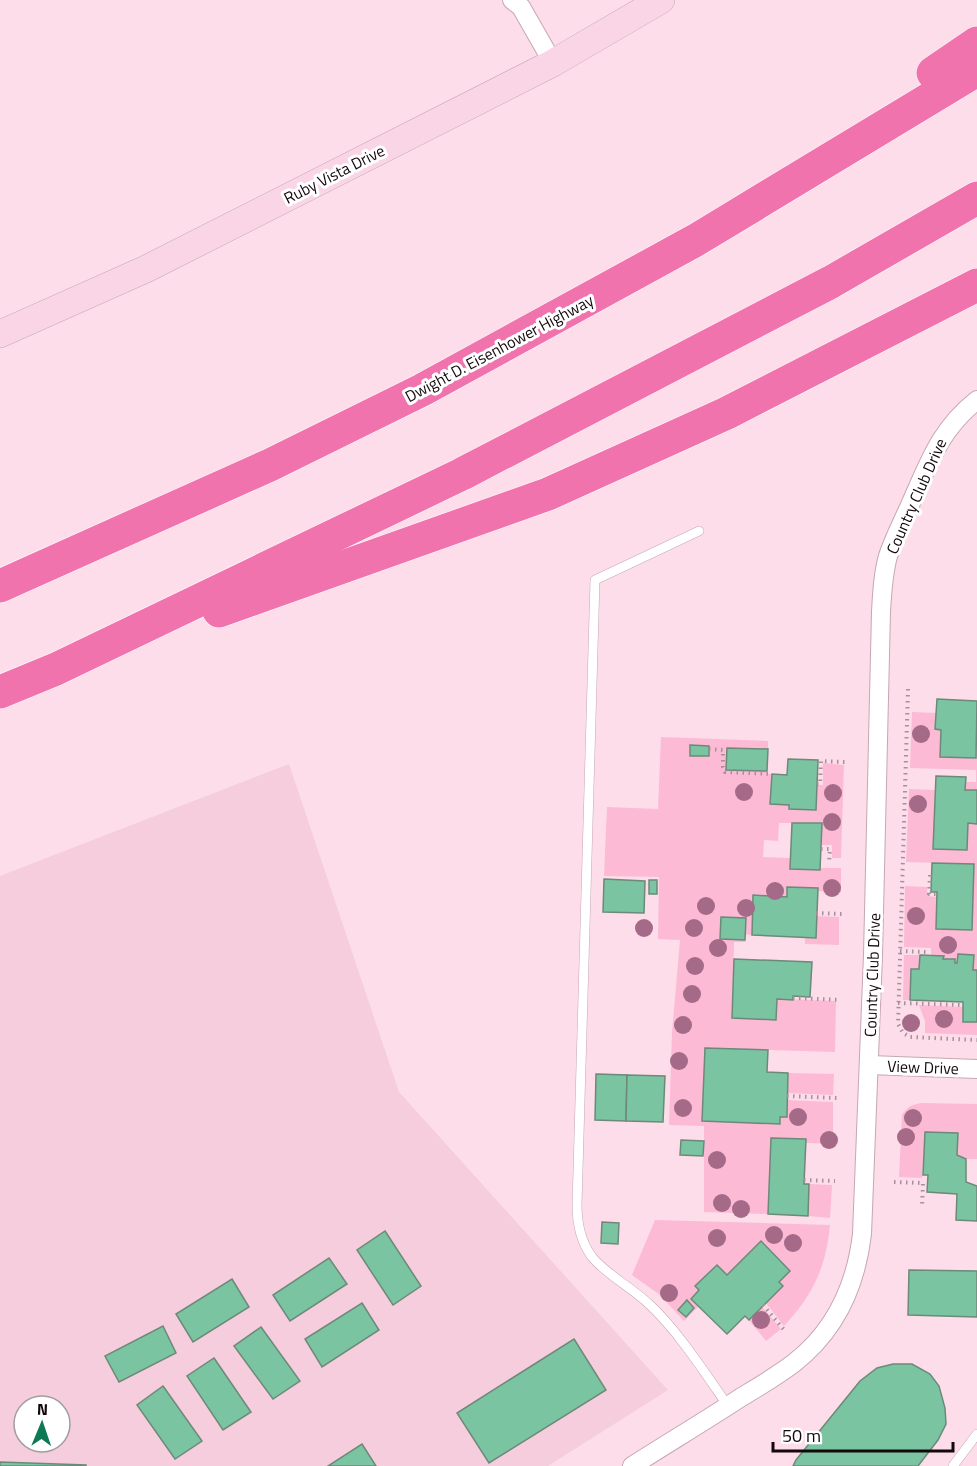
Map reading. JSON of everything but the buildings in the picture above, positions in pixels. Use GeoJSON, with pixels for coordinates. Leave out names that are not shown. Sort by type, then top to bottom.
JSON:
{"type":"FeatureCollection","features":[{"type":"Feature","properties":{"kind":"highway"},"geometry":{"type":"LineString","coordinates":[[696,240],[977,43]]}},
{"type":"Feature","properties":{"kind":"highway","name":"Dwight D. Eisenhower Highway"},"geometry":{"type":"LineString","coordinates":[[0,586],[270,465],[422,390],[696,240],[977,70]]}},
{"type":"Feature","properties":{"kind":"highway"},"geometry":{"type":"LineString","coordinates":[[0,693],[56,669],[462,474],[831,282],[977,198]]}},
{"type":"Feature","properties":{"kind":"highway"},"geometry":{"type":"LineString","coordinates":[[56,669],[548,494],[727,413],[977,285]]}},
{"type":"Feature","properties":{"kind":"street"},"geometry":{"type":"LineString","coordinates":[[512,0],[521,7],[553,63]]}},
{"type":"Feature","properties":{"kind":"street","name":"Ruby Vista Drive"},"geometry":{"type":"LineString","coordinates":[[0,334],[146,269],[553,63],[661,0]]}},
{"type":"Feature","properties":{"kind":"street","name":"Country Club Drive"},"geometry":{"type":"LineString","coordinates":[[632,1466],[782,1371],[806,1353],[826,1330],[848,1293],[858,1263],[862,1234],[869,1065],[881,612],[884,576],[892,547],[934,450],[954,420],[977,400]]}},
{"type":"Feature","properties":{"kind":"street","name":"View Drive"},"geometry":{"type":"LineString","coordinates":[[869,1065],[977,1069]]}},
{"type":"Feature","properties":{"kind":"lane"},"geometry":{"type":"LineString","coordinates":[[699,531],[595,580],[577,1216],[581,1234],[591,1256],[657,1312],[728,1406]]}},
{"type":"Feature","properties":{"kind":"lane"},"geometry":{"type":"LineString","coordinates":[[953,1466],[977,1434]]}},
{"type":"Feature","properties":{"kind":"path"},"geometry":{"type":"LineString","coordinates":[[908,689],[898,1026],[907,1036],[977,1040]]}},
{"type":"Feature","properties":{"kind":"path"},"geometry":{"type":"LineString","coordinates":[[709,749],[723,750],[725,772],[771,774]]}},
{"type":"Feature","properties":{"kind":"path"},"geometry":{"type":"LineString","coordinates":[[817,784],[820,784],[821,761],[846,762]]}},
{"type":"Feature","properties":{"kind":"path"},"geometry":{"type":"LineString","coordinates":[[821,849],[830,849],[829,863]]}},
{"type":"Feature","properties":{"kind":"path"},"geometry":{"type":"LineString","coordinates":[[930,875],[929,894],[937,894]]}},
{"type":"Feature","properties":{"kind":"path"},"geometry":{"type":"LineString","coordinates":[[816,913],[843,914]]}},
{"type":"Feature","properties":{"kind":"path"},"geometry":{"type":"LineString","coordinates":[[900,951],[927,952],[927,955]]}},
{"type":"Feature","properties":{"kind":"path"},"geometry":{"type":"LineString","coordinates":[[793,998],[840,1000]]}},
{"type":"Feature","properties":{"kind":"path"},"geometry":{"type":"LineString","coordinates":[[898,1003],[963,1005]]}},
{"type":"Feature","properties":{"kind":"path"},"geometry":{"type":"LineString","coordinates":[[787,1096],[837,1098]]}},
{"type":"Feature","properties":{"kind":"path"},"geometry":{"type":"LineString","coordinates":[[804,1180],[835,1181]]}},
{"type":"Feature","properties":{"kind":"path"},"geometry":{"type":"LineString","coordinates":[[894,1182],[923,1183],[922,1206]]}},
{"type":"Feature","properties":{"kind":"path"},"geometry":{"type":"LineString","coordinates":[[763,1305],[785,1331]]}},
{"type":"Feature","properties":{"kind":"shaded area"},"geometry":{"type":"Polygon","coordinates":[[[912,712],[936,713],[935,729],[941,730],[976,758],[977,732],[977,790],[965,790],[966,782],[976,782],[976,770],[910,768],[912,712]]]}},
{"type":"Feature","properties":{"kind":"shaded area"},"geometry":{"type":"Polygon","coordinates":[[[661,737],[768,741],[768,749],[727,770],[767,771],[767,774],[772,774],[770,804],[789,805],[789,809],[816,810],[817,785],[823,785],[823,763],[844,765],[841,858],[832,858],[832,845],[821,845],[822,823],[779,823],[778,841],[764,840],[763,857],[790,858],[790,869],[841,868],[841,892],[788,887],[787,897],[753,895],[752,935],[745,934],[721,918],[720,939],[745,940],[746,942],[734,942],[732,1018],[775,1020],[777,999],[836,1001],[835,1052],[705,1048],[780,1124],[780,1117],[787,1117],[787,1100],[833,1102],[833,1144],[806,1143],[805,1139],[771,1138],[768,1214],[704,1212],[704,1126],[669,1125],[672,1033],[680,940],[658,939],[659,877],[604,876],[607,807],[658,809],[661,737]]]}},
{"type":"Feature","properties":{"kind":"shaded area"},"geometry":{"type":"Polygon","coordinates":[[[289,764],[399,1092],[668,1390],[548,1466],[0,1466],[0,876],[289,764]]]}},
{"type":"Feature","properties":{"kind":"shaded area"},"geometry":{"type":"Polygon","coordinates":[[[909,789],[935,790],[934,849],[967,850],[968,823],[977,824],[977,970],[973,970],[974,955],[958,954],[957,963],[955,963],[955,959],[943,959],[943,956],[931,955],[931,948],[904,947],[905,886],[927,887],[927,896],[937,897],[936,929],[972,930],[974,864],[906,862],[909,789]]]}},
{"type":"Feature","properties":{"kind":"shaded area"},"geometry":{"type":"Polygon","coordinates":[[[816,916],[839,917],[839,945],[805,944],[805,937],[816,916]]]}},
{"type":"Feature","properties":{"kind":"shaded area"},"geometry":{"type":"Polygon","coordinates":[[[904,955],[920,955],[919,969],[911,969],[910,1000],[903,1000],[904,955]]]}},
{"type":"Feature","properties":{"kind":"shaded area"},"geometry":{"type":"Polygon","coordinates":[[[919,1005],[963,1007],[963,1022],[977,1022],[977,1035],[925,1033],[925,1021],[919,1005]]]}},
{"type":"Feature","properties":{"kind":"shaded area"},"geometry":{"type":"Polygon","coordinates":[[[788,1073],[834,1074],[833,1095],[787,1093],[788,1073]]]}},
{"type":"Feature","properties":{"kind":"shaded area"},"geometry":{"type":"Polygon","coordinates":[[[922,1103],[977,1104],[977,1159],[966,1159],[957,1155],[957,1133],[925,1132],[922,1178],[899,1177],[902,1115],[910,1106],[922,1103]]]}},
{"type":"Feature","properties":{"kind":"shaded area"},"geometry":{"type":"Polygon","coordinates":[[[809,1184],[832,1185],[830,1218],[808,1216],[809,1184]]]}},
{"type":"Feature","properties":{"kind":"shaded area"},"geometry":{"type":"Polygon","coordinates":[[[655,1220],[830,1225],[825,1254],[816,1280],[803,1303],[784,1326],[766,1303],[783,1286],[779,1282],[790,1271],[761,1242],[727,1275],[717,1265],[695,1286],[699,1290],[699,1306],[684,1321],[660,1295],[632,1275],[655,1220]]]}},
{"type":"Feature","properties":{"kind":"shaded area"},"geometry":{"type":"Polygon","coordinates":[[[762,1307],[781,1329],[766,1341],[749,1320],[762,1307]]]}}]}
